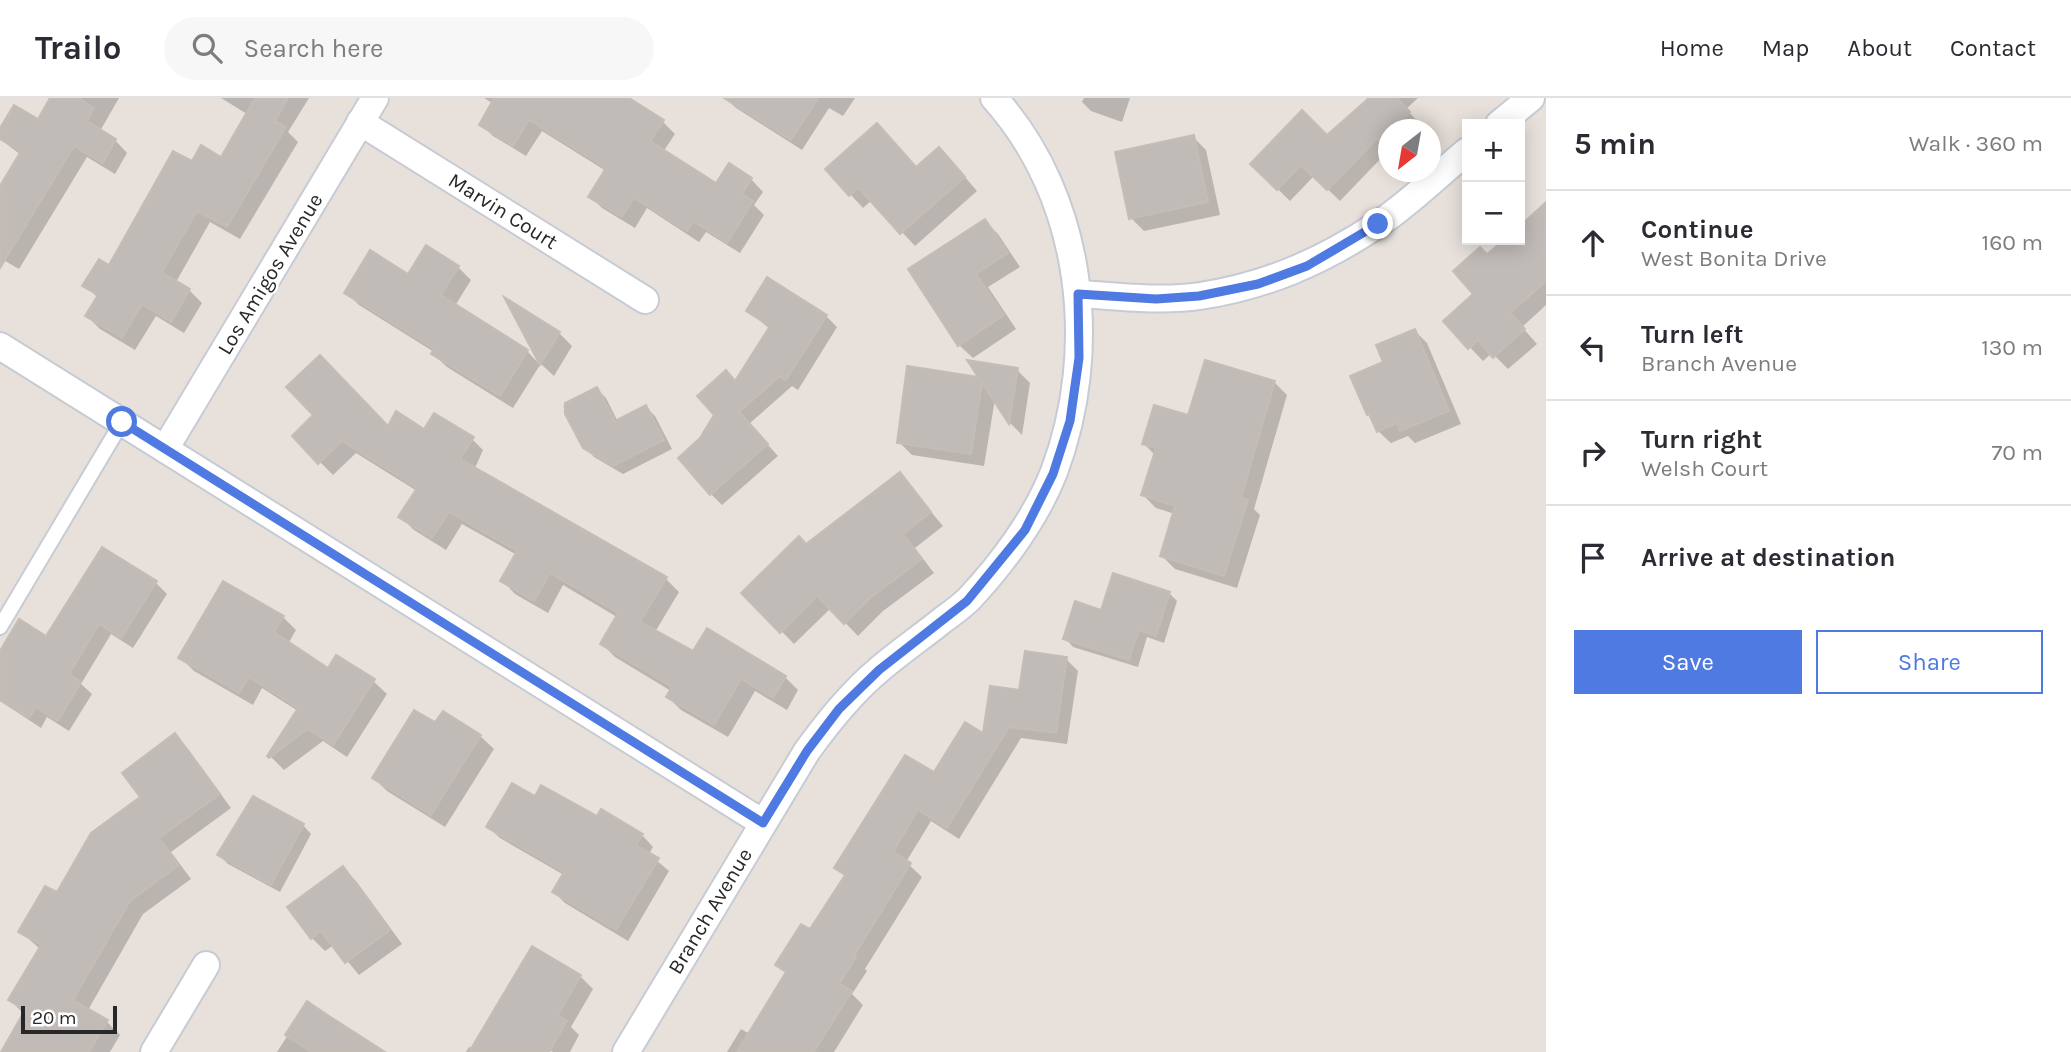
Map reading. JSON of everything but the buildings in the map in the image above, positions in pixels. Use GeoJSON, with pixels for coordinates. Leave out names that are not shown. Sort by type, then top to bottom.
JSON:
{"type":"FeatureCollection","features":[{"type":"Feature","properties":{"kind":"street","name":"Los Amigos Avenue"},"geometry":{"type":"LineString","coordinates":[[165,449],[375,98]]}},
{"type":"Feature","properties":{"kind":"street","name":"Branch Avenue"},"geometry":{"type":"LineString","coordinates":[[626,1052],[807,751],[839,709],[879,670],[967,601],[1025,530],[1053,474],[1070,421],[1079,358],[1078,294],[1064,227],[1042,170],[1006,112],[993,98]]}},
{"type":"Feature","properties":{"kind":"street"},"geometry":{"type":"LineString","coordinates":[[1505,119],[1531,98]]}},
{"type":"Feature","properties":{"kind":"street","name":"Marvin Court"},"geometry":{"type":"LineString","coordinates":[[360,122],[645,300]]}},
{"type":"Feature","properties":{"kind":"street"},"geometry":{"type":"LineString","coordinates":[[1078,294],[1156,299],[1199,296],[1258,284],[1283,275],[1307,266],[1378,224],[1462,155]]}},
{"type":"Feature","properties":{"kind":"street"},"geometry":{"type":"LineString","coordinates":[[0,346],[763,823]]}},
{"type":"Feature","properties":{"kind":"street"},"geometry":{"type":"LineString","coordinates":[[154,1052],[206,965]]}},
{"type":"Feature","properties":{"kind":"lane"},"geometry":{"type":"LineString","coordinates":[[0,627],[122,422]]}},
{"type":"Feature","properties":{"kind":"route"},"geometry":{"type":"LineString","coordinates":[[122,422],[763,823],[807,751],[839,709],[879,670],[967,601],[1025,530],[1053,474],[1070,421],[1079,358],[1078,294],[1156,299],[1199,296],[1258,284],[1307,266],[1378,224]]}}]}
